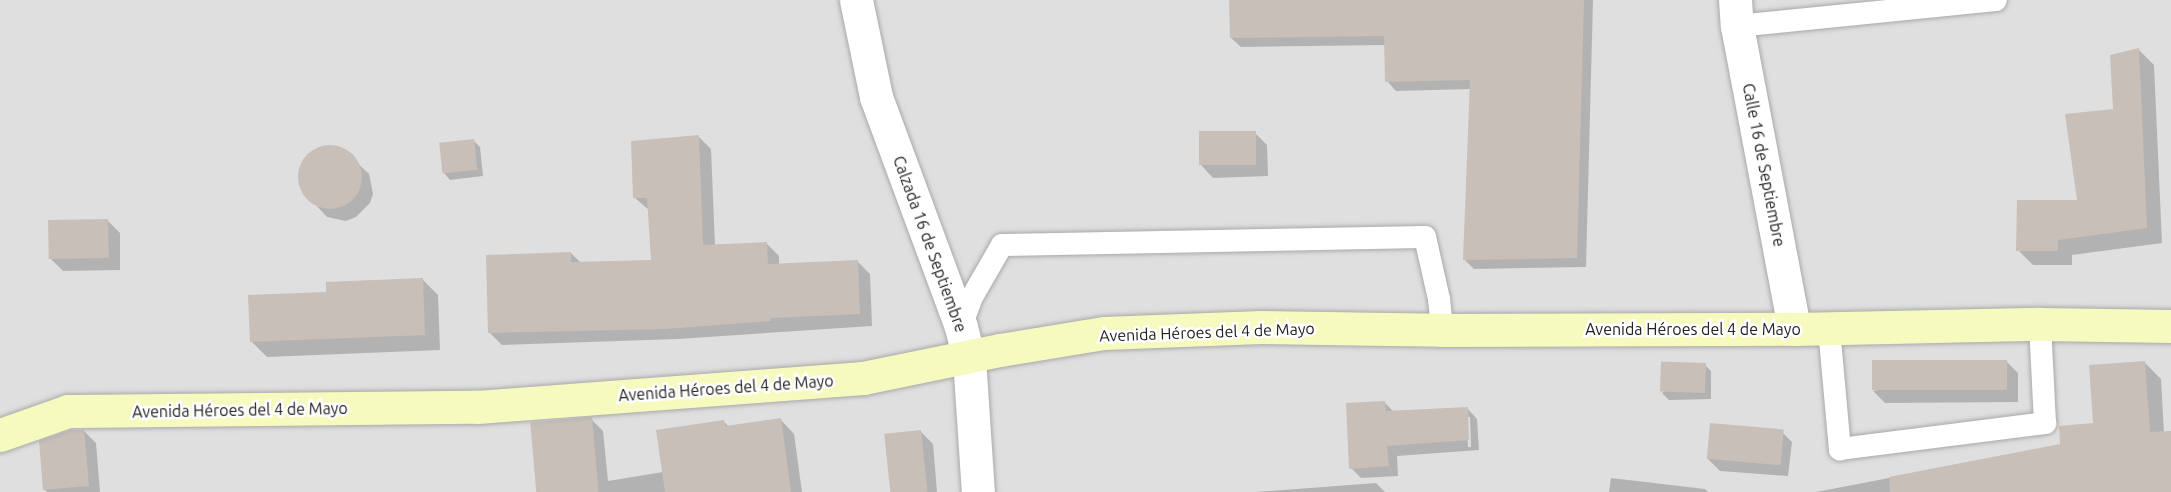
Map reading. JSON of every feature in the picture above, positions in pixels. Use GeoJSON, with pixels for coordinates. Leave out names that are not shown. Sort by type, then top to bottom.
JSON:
{"type":"FeatureCollection","features":[{"type":"Feature","properties":{"kind":"main road","name":"Avenida Héroes del 4 de Mayo"},"geometry":{"type":"LineString","coordinates":[[0,435],[68,411],[477,407],[863,378],[965,343],[1104,333],[1261,327],[1442,330],[1794,329],[2040,324],[2171,326]]}},
{"type":"Feature","properties":{"kind":"street","name":"Calzada 16 de Septiembre"},"geometry":{"type":"LineString","coordinates":[[856,0],[876,97],[965,343],[978,492]]}},
{"type":"Feature","properties":{"kind":"street","name":"Calle 16 de Septiembre"},"geometry":{"type":"LineString","coordinates":[[1736,13],[1794,329]]}},
{"type":"Feature","properties":{"kind":"lane"},"geometry":{"type":"LineString","coordinates":[[1736,13],[1996,0]]}},
{"type":"Feature","properties":{"kind":"lane"},"geometry":{"type":"LineString","coordinates":[[965,343],[972,297],[1002,245],[1425,237],[1439,299],[1442,330]]}},
{"type":"Feature","properties":{"kind":"lane"},"geometry":{"type":"LineString","coordinates":[[1828,328],[1840,449],[2045,423],[2040,324]]}},
{"type":"Feature","properties":{"kind":"shaded area"},"geometry":{"type":"Polygon","coordinates":[[[0,0],[2171,0],[2171,492],[0,492],[0,0]]]}},
{"type":"Feature","properties":{"kind":"building"},"geometry":{"type":"Polygon","coordinates":[[[1229,0],[1584,0],[1577,258],[1463,260],[1470,80],[1385,82],[1384,36],[1230,38],[1229,0]]]}},
{"type":"Feature","properties":{"kind":"building"},"geometry":{"type":"Polygon","coordinates":[[[2139,48],[2147,228],[2058,240],[2058,251],[2016,251],[2017,200],[2077,200],[2065,114],[2113,109],[2110,55],[2139,48]]]}},
{"type":"Feature","properties":{"kind":"building"},"geometry":{"type":"Polygon","coordinates":[[[1199,131],[1256,131],[1256,165],[1199,165],[1199,131]]]}},
{"type":"Feature","properties":{"kind":"building"},"geometry":{"type":"Polygon","coordinates":[[[699,135],[703,245],[767,242],[768,264],[858,260],[860,314],[771,318],[771,321],[665,329],[488,333],[486,255],[571,252],[571,262],[651,260],[647,198],[633,198],[631,141],[699,135]]]}},
{"type":"Feature","properties":{"kind":"building"},"geometry":{"type":"Polygon","coordinates":[[[474,139],[477,170],[442,173],[439,143],[474,139]]]}},
{"type":"Feature","properties":{"kind":"building"},"geometry":{"type":"Polygon","coordinates":[[[330,145],[348,151],[356,159],[362,177],[356,195],[348,203],[330,209],[312,203],[304,195],[298,177],[304,159],[312,151],[330,145]]]}},
{"type":"Feature","properties":{"kind":"building"},"geometry":{"type":"Polygon","coordinates":[[[108,219],[109,258],[49,259],[48,220],[108,219]]]}},
{"type":"Feature","properties":{"kind":"building"},"geometry":{"type":"Polygon","coordinates":[[[423,278],[425,335],[250,342],[248,295],[326,292],[326,282],[423,278]]]}},
{"type":"Feature","properties":{"kind":"building"},"geometry":{"type":"Polygon","coordinates":[[[1872,360],[2007,360],[2007,390],[1872,390],[1872,360]]]}},
{"type":"Feature","properties":{"kind":"building"},"geometry":{"type":"Polygon","coordinates":[[[1661,361],[1706,363],[1705,393],[1660,391],[1661,361]]]}},
{"type":"Feature","properties":{"kind":"building"},"geometry":{"type":"Polygon","coordinates":[[[2145,361],[2150,432],[2171,431],[2171,492],[1890,492],[1889,477],[2060,444],[2059,426],[2093,423],[2089,365],[2145,361]]]}},
{"type":"Feature","properties":{"kind":"building"},"geometry":{"type":"Polygon","coordinates":[[[1385,401],[1386,411],[1468,407],[1469,440],[1387,446],[1389,466],[1349,469],[1346,403],[1385,401]]]}},
{"type":"Feature","properties":{"kind":"building"},"geometry":{"type":"Polygon","coordinates":[[[592,417],[599,492],[536,492],[530,422],[592,417]]]}},
{"type":"Feature","properties":{"kind":"building"},"geometry":{"type":"Polygon","coordinates":[[[781,418],[791,492],[665,492],[656,430],[724,420],[725,426],[781,418]]]}},
{"type":"Feature","properties":{"kind":"building"},"geometry":{"type":"Polygon","coordinates":[[[1710,423],[1784,429],[1781,465],[1707,459],[1710,423]]]}},
{"type":"Feature","properties":{"kind":"building"},"geometry":{"type":"Polygon","coordinates":[[[71,430],[84,430],[89,486],[43,490],[39,441],[71,430]]]}},
{"type":"Feature","properties":{"kind":"building"},"geometry":{"type":"Polygon","coordinates":[[[921,430],[927,492],[890,492],[884,434],[921,430]]]}}]}
